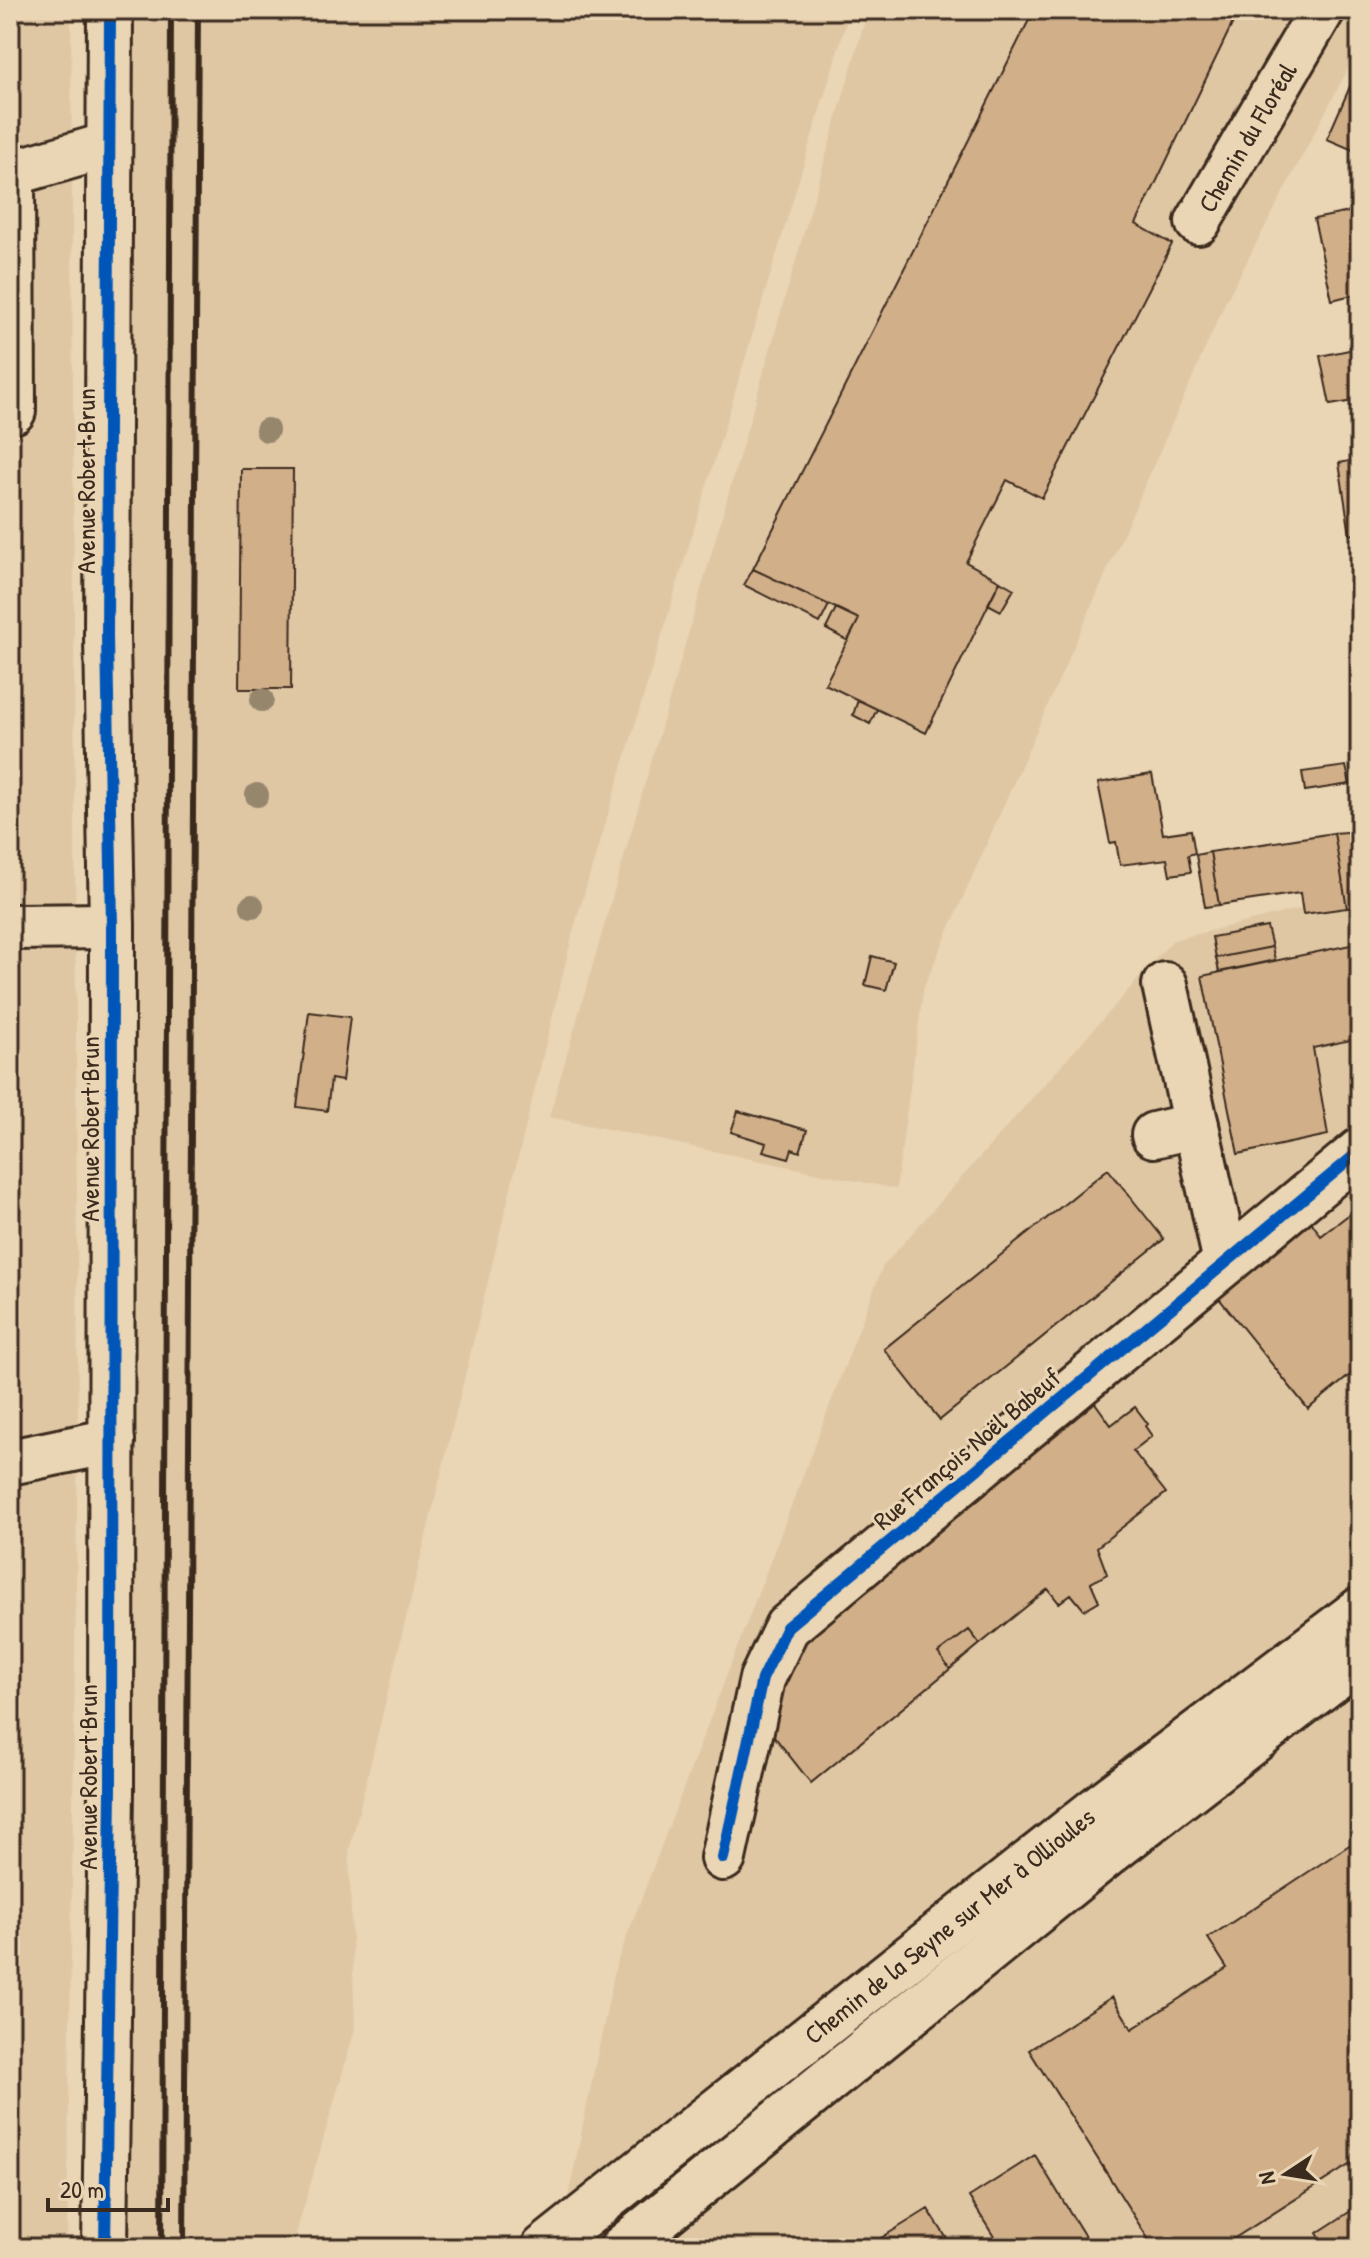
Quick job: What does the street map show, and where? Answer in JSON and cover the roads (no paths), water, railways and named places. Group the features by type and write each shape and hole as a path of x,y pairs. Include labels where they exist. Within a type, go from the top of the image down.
{"street":[{"name":"Avenue Robert Brun","path":"105,2248 90,2168 96,1933 92,1793 112,1441 112,926 107,636 110,10"},
{"name":"Chemin du Floréal","path":"1198,222 1322,10"},
{"path":"13,411 11,172 109,145"},
{"path":"10,927 112,926"},
{"path":"1165,985 1226,1262"},
{"path":"1154,1135 1196,1125"},
{"name":"Rue François Noël Babeuf","path":"723,1858 762,1679 787,1627 1360,1151"},
{"path":"10,1462 112,1441"},
{"name":"Chemin de la Seyne sur Mer à Ollioules","path":"544,2248 1103,1804 1360,1608"},
{"name":"Chemin de la Seyne sur Mer à Ollioules","path":"622,2248 1110,1852 1360,1658"}],"railway":[{"path":"162,2248 171,10"},
{"path":"184,2248 198,10"}]}
